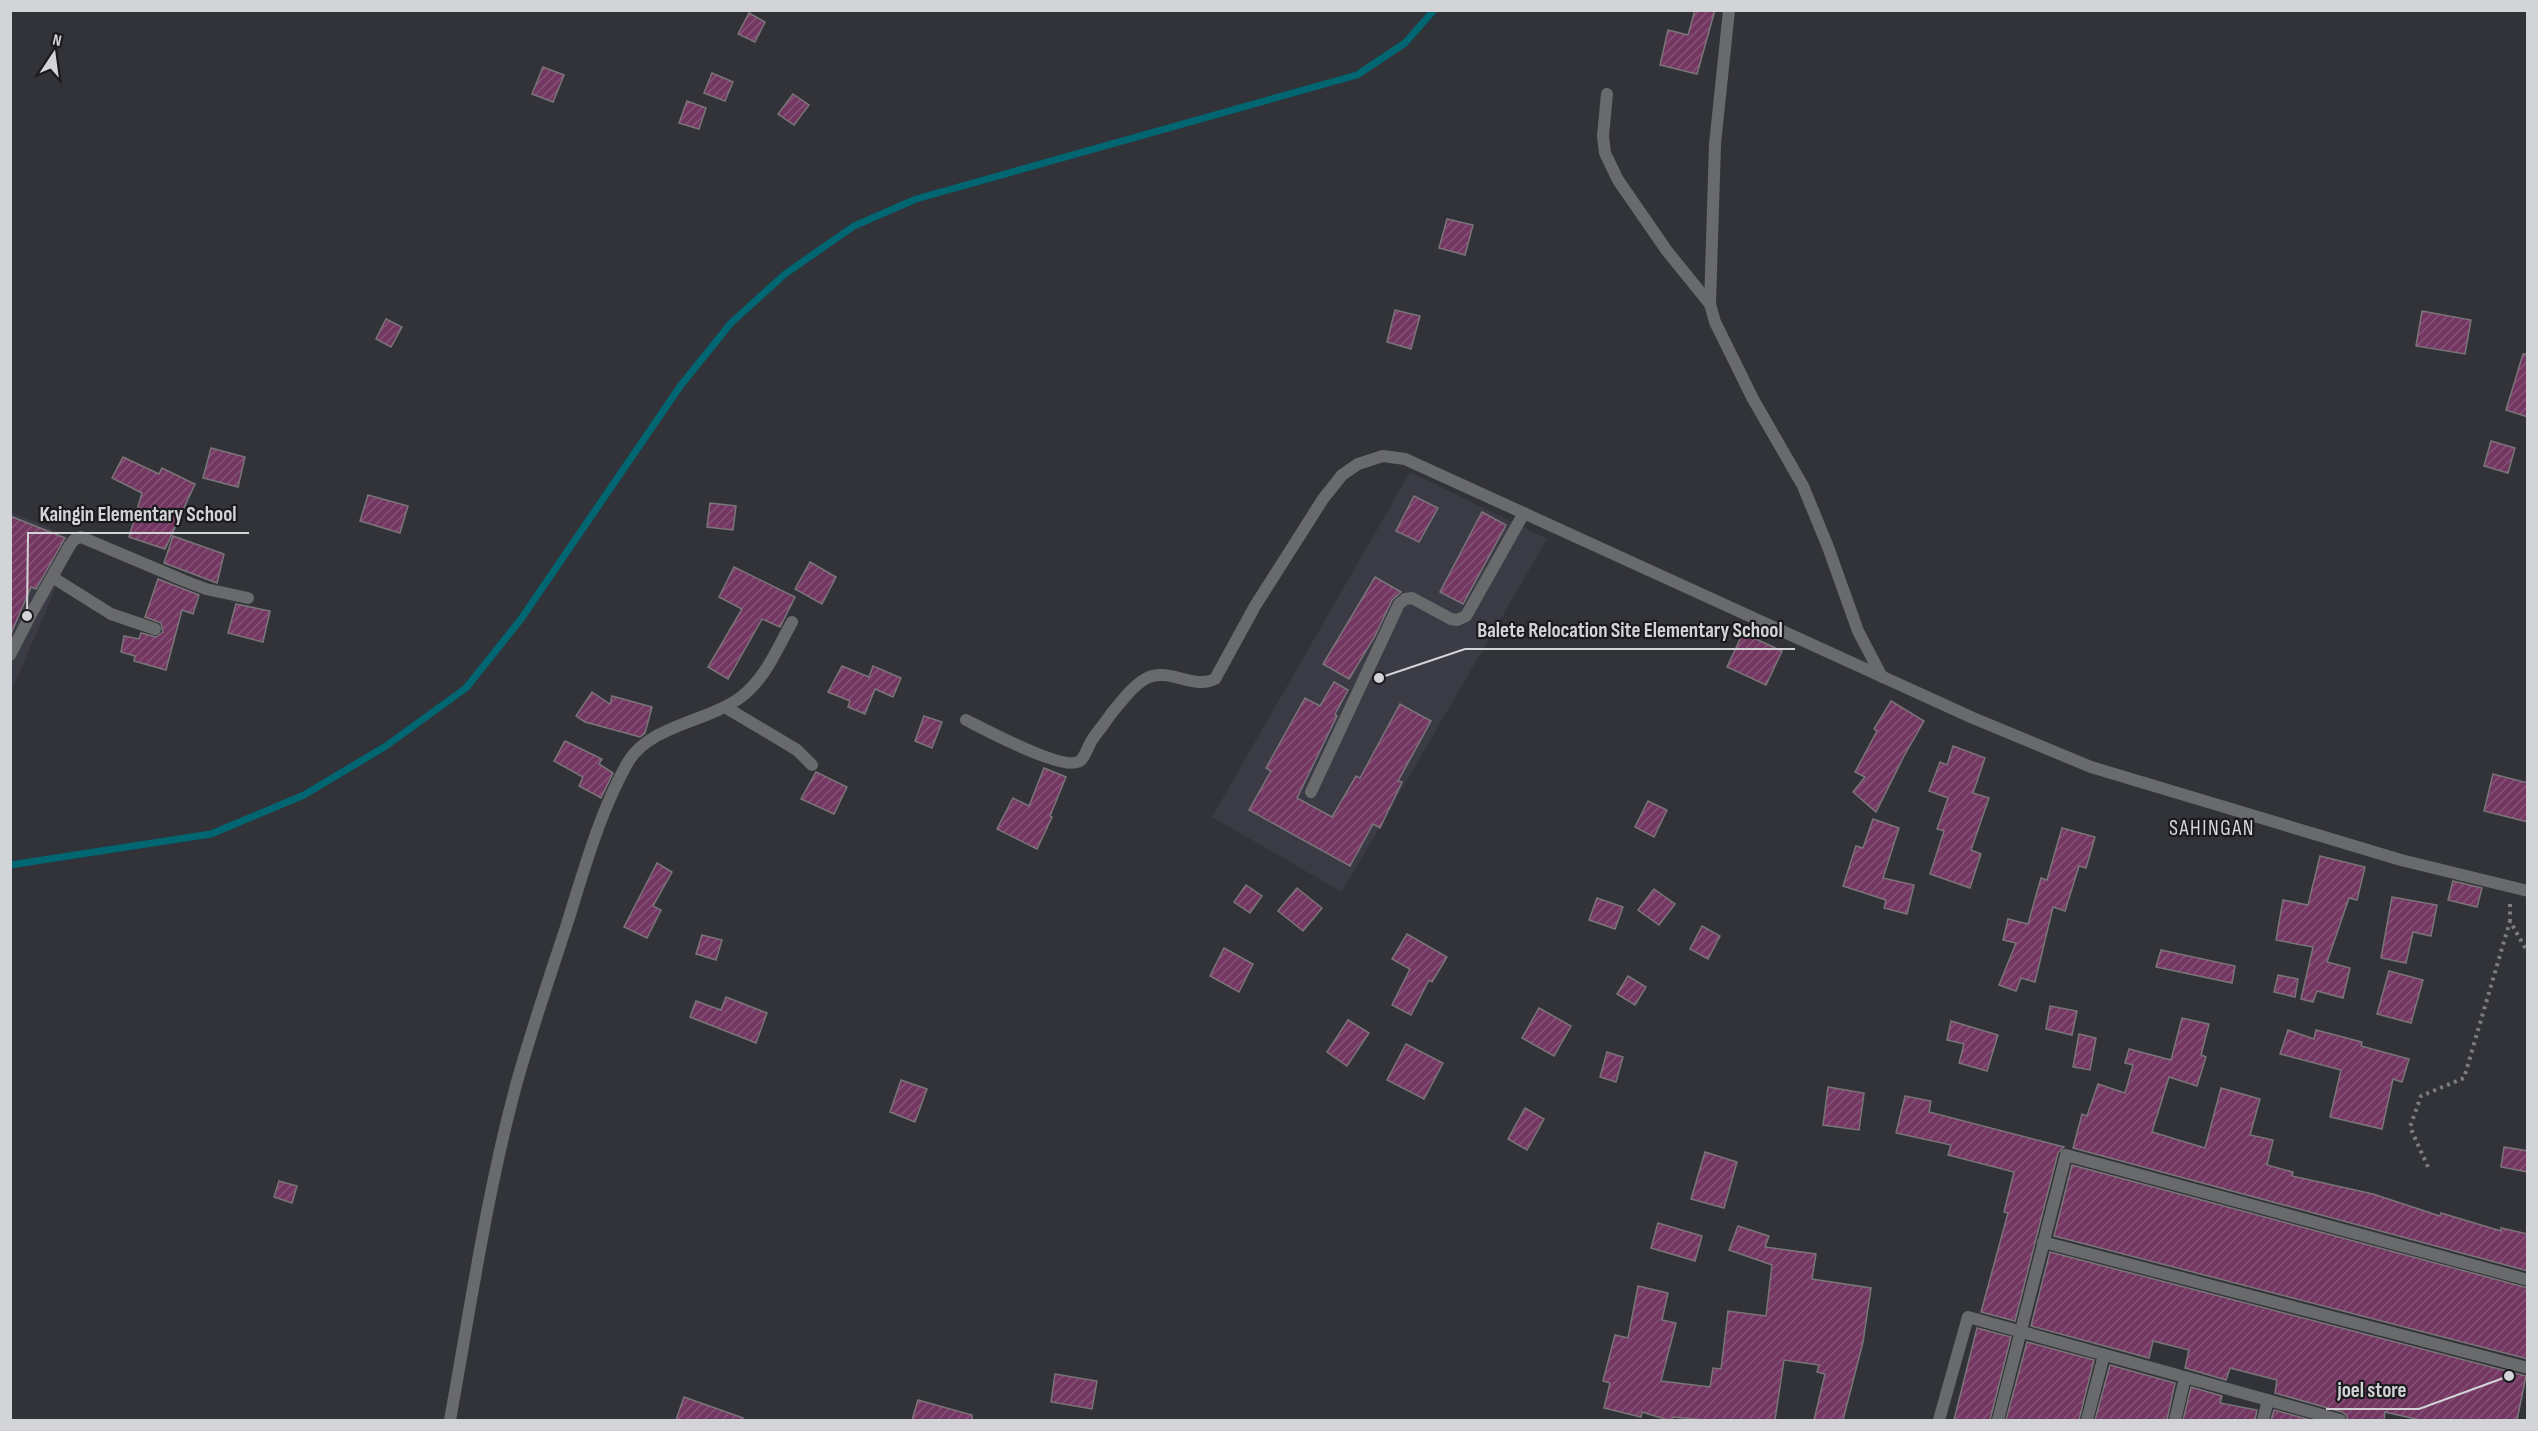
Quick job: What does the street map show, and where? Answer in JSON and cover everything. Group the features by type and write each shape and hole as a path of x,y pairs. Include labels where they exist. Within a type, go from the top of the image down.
{"street":[{"path":"1729,10 1715,144 1710,304 1715,322 1753,399 1803,486 1858,631 1882,676"},
{"path":"1607,94 1603,136 1605,153 1618,180 1667,251 1710,304"},
{"path":"966,720 1055,761 1074,764 1081,760 1106,721 1141,682 1161,675 1200,682 1215,679 1256,606 1323,498 1342,475 1358,464 1383,456 1405,459 1973,718 2091,767 2401,860 2528,891"},
{"path":"1311,792 1399,604 1405,599 1412,598 1451,619 1457,620 1466,616 1524,513"},
{"path":"10,655 70,545 75,539 81,537 195,585 248,598"},
{"path":"52,577 111,614 155,629"},
{"path":"450,1420 487,1219 515,1090 544,993 605,813 628,762 638,748 685,722 725,707 741,697 755,684 769,665 792,622"},
{"path":"725,707 797,750 812,765"},
{"path":"1998,1420 2066,1155 2528,1281"},
{"path":"2043,1242 2528,1368"},
{"path":"1939,1420 1968,1317 2340,1420"},
{"path":"2087,1420 2104,1355"},
{"path":"2175,1420 2185,1378"},
{"path":"2263,1420 2268,1400"}],"path":[{"path":"2428,1167 2410,1127 2421,1096 2464,1078 2510,921 2509,886"},
{"path":"2510,921 2528,953"}],"shaded area":[{"path":"1410,472 1547,539 1342,892 1212,817"},
{"path":"11,512 76,539 11,693"}],"building":[{"path":"1695,10 1715,10 1697,74 1660,65 1668,30 1688,35"},
{"path":"749,13 765,22 755,42 738,34"},
{"path":"543,67 564,75 553,102 532,94"},
{"path":"712,73 733,82 725,101 704,93"},
{"path":"793,94 809,105 794,125 778,114"},
{"path":"687,101 706,108 699,129 679,123"},
{"path":"1447,219 1473,225 1465,255 1439,248"},
{"path":"1395,310 1420,316 1411,349 1387,342"},
{"path":"2422,311 2471,320 2465,354 2416,346"},
{"path":"386,319 402,327 391,347 376,339"},
{"path":"2523,354 2528,354 2528,417 2506,410"},
{"path":"2491,441 2515,448 2508,473 2484,466"},
{"path":"211,448 245,457 238,487 203,478"},
{"path":"123,457 159,474 162,468 195,484 165,549 129,537 142,493 112,478"},
{"path":"368,495 408,506 400,533 360,521"},
{"path":"1414,496 1438,508 1419,542 1396,531"},
{"path":"710,503 736,506 733,530 707,527"},
{"path":"1482,512 1506,525 1463,604 1440,592"},
{"path":"10,516 65,538 36,589 31,587 10,636"},
{"path":"173,536 224,554 217,583 164,563"},
{"path":"810,562 836,577 822,604 795,589"},
{"path":"734,567 795,597 780,627 762,619 728,679 708,667 742,609 719,597"},
{"path":"1375,577 1401,592 1392,600 1375,636 1349,679 1323,664"},
{"path":"158,579 199,595 193,614 182,610 166,670 134,661 135,656 121,652 124,636 139,639 141,633 156,637 163,632 161,623 145,617"},
{"path":"236,604 270,611 263,642 228,633"},
{"path":"1743,633 1782,651 1766,685 1727,667"},
{"path":"842,666 869,677 873,666 901,678 893,697 875,689 865,714 848,707 850,701 828,692"},
{"path":"1334,682 1348,690 1297,798 1332,817 1356,776 1360,778 1400,704 1431,721 1398,781 1402,782 1380,828 1373,824 1350,866 1249,810 1271,771 1266,768 1305,698 1320,706"},
{"path":"592,692 610,704 612,696 652,707 645,733 640,737 585,722 576,716"},
{"path":"1891,701 1924,721 1876,812 1853,792 1865,777 1855,772 1877,731 1874,729"},
{"path":"924,716 942,722 932,748 915,741"},
{"path":"565,741 602,759 599,764 613,773 601,798 579,786 583,777 554,761"},
{"path":"1953,746 1985,758 1973,793 1989,798 1971,850 1981,854 1970,888 1930,874 1944,831 1937,829 1948,798 1929,791 1940,762 1947,765"},
{"path":"1044,768 1066,777 1050,816 1052,817 1037,849 997,829 1013,798 1029,806"},
{"path":"816,772 847,787 834,814 801,799"},
{"path":"2493,774 2528,783 2528,822 2484,811"},
{"path":"1648,801 1667,810 1654,837 1635,827"},
{"path":"1873,819 1899,828 1883,878 1914,885 1907,914 1884,908 1886,900 1843,886 1856,846 1863,848"},
{"path":"2062,828 2095,837 2086,868 2079,866 2065,911 2053,907 2035,982 2021,978 2016,991 1999,985 2016,943 2003,940 2008,919 2028,924 2041,878 2047,880"},
{"path":"2320,856 2365,867 2357,900 2349,898 2327,962 2350,968 2343,998 2317,991 2313,1002 2301,999 2313,947 2276,940 2283,900 2308,905"},
{"path":"657,863 672,872 653,906 661,910 647,938 624,927"},
{"path":"2453,881 2482,888 2477,907 2448,900"},
{"path":"1246,885 1262,896 1250,913 1234,902"},
{"path":"1297,888 1322,908 1303,931 1278,911"},
{"path":"1654,889 1675,904 1659,925 1638,910"},
{"path":"2392,897 2437,905 2431,936 2413,932 2406,963 2381,958"},
{"path":"1597,898 1623,907 1615,929 1589,920"},
{"path":"1702,926 1720,936 1708,959 1690,949"},
{"path":"1407,934 1447,957 1432,982 1429,980 1411,1015 1392,1005 1410,969 1392,959"},
{"path":"702,935 722,940 716,960 696,954"},
{"path":"1224,948 1253,964 1239,992 1210,976"},
{"path":"2161,950 2235,966 2232,983 2156,967"},
{"path":"2389,971 2423,980 2411,1023 2377,1014"},
{"path":"2278,975 2298,979 2295,997 2274,992"},
{"path":"1628,976 1646,987 1635,1005 1617,994"},
{"path":"726,997 767,1013 756,1043 690,1017 696,1001 721,1010"},
{"path":"2050,1006 2077,1011 2072,1035 2046,1029"},
{"path":"1539,1008 1571,1026 1554,1056 1522,1038"},
{"path":"2182,1018 2209,1024 2201,1055 2206,1057 2197,1086 2169,1077 2152,1132 2205,1148 2221,1088 2260,1099 2250,1135 2273,1140 2267,1165 2293,1172 2292,1176 2373,1194 2440,1216 2441,1213 2501,1231 2501,1228 2528,1234 2528,1271 2073,1148 2082,1114 2087,1116 2098,1084 2125,1093 2133,1065 2125,1063 2129,1049 2171,1060"},
{"path":"1348,1020 1369,1033 1347,1066 1327,1052"},
{"path":"1951,1021 1998,1035 1987,1071 1959,1063 1964,1044 1947,1040"},
{"path":"2288,1030 2314,1039 2316,1030 2362,1042 2361,1046 2409,1059 2402,1082 2393,1079 2382,1129 2330,1117 2341,1070 2280,1054"},
{"path":"2079,1034 2096,1038 2090,1070 2073,1067"},
{"path":"1406,1044 1443,1063 1424,1099 1387,1080"},
{"path":"1607,1052 1623,1057 1616,1082 1600,1077"},
{"path":"901,1080 927,1089 915,1122 890,1112"},
{"path":"1828,1087 1864,1093 1859,1130 1823,1125"},
{"path":"1905,1096 1931,1101 1929,1112 2064,1147 2058,1153 2015,1321 1981,1312 2008,1213 2004,1212 2014,1172 1948,1155 1951,1145 1896,1133"},
{"path":"1525,1108 1544,1119 1527,1150 1508,1139"},
{"path":"2504,1147 2528,1151 2528,1172 2501,1167"},
{"path":"1705,1152 1737,1162 1724,1208 1691,1199"},
{"path":"2072,1165 2528,1288 2528,1359 2054,1236"},
{"path":"279,1181 297,1186 292,1203 274,1197"},
{"path":"1658,1223 1702,1236 1695,1261 1651,1248"},
{"path":"1738,1226 1769,1236 1765,1247 1816,1254 1812,1279 1871,1288 1863,1342 1843,1420 1814,1420 1825,1374 1817,1372 1819,1365 1784,1360 1775,1420 1705,1420 1673,1417 1668,1420 1642,1412 1641,1417 1604,1408 1610,1383 1603,1381 1615,1335 1628,1338 1638,1286 1668,1293 1662,1320 1676,1323 1661,1381 1710,1387 1713,1368 1721,1369 1728,1311 1766,1316 1772,1265 1729,1250"},
{"path":"2050,1252 2526,1376 2517,1420 2420,1420 2385,1412 2384,1420 2348,1420 2342,1412 2275,1393 2277,1380 2230,1368 2226,1380 2185,1368 2189,1350 2153,1341 2149,1358 2031,1326"},
{"path":"1977,1328 2011,1337 1990,1420 1954,1420"},
{"path":"2027,1342 2094,1360 2079,1420 2006,1420"},
{"path":"2110,1365 2175,1383 2167,1420 2095,1420"},
{"path":"1055,1374 1097,1381 1092,1409 1051,1402"},
{"path":"2191,1387 2222,1396 2220,1403 2257,1410 2255,1420 2183,1420"},
{"path":"684,1397 743,1418 742,1420 676,1420"},
{"path":"918,1400 972,1415 972,1420 912,1420"},
{"path":"2274,1410 2311,1420 2271,1420"}],"waterway":[{"path":"10,865 211,834 304,795 386,746 466,688 521,619 681,385 731,323 785,274 854,226 916,199 1357,75 1405,43 1434,10"}],"place":[{"name":"Kaingin Elementary School","path":"27,616"},
{"name":"Balete Relocation Site Elementary School","path":"1379,678"},
{"name":"joel store","path":"2509,1376"}],"district":[{"name":"SAHINGAN","path":"2212,828"}]}
